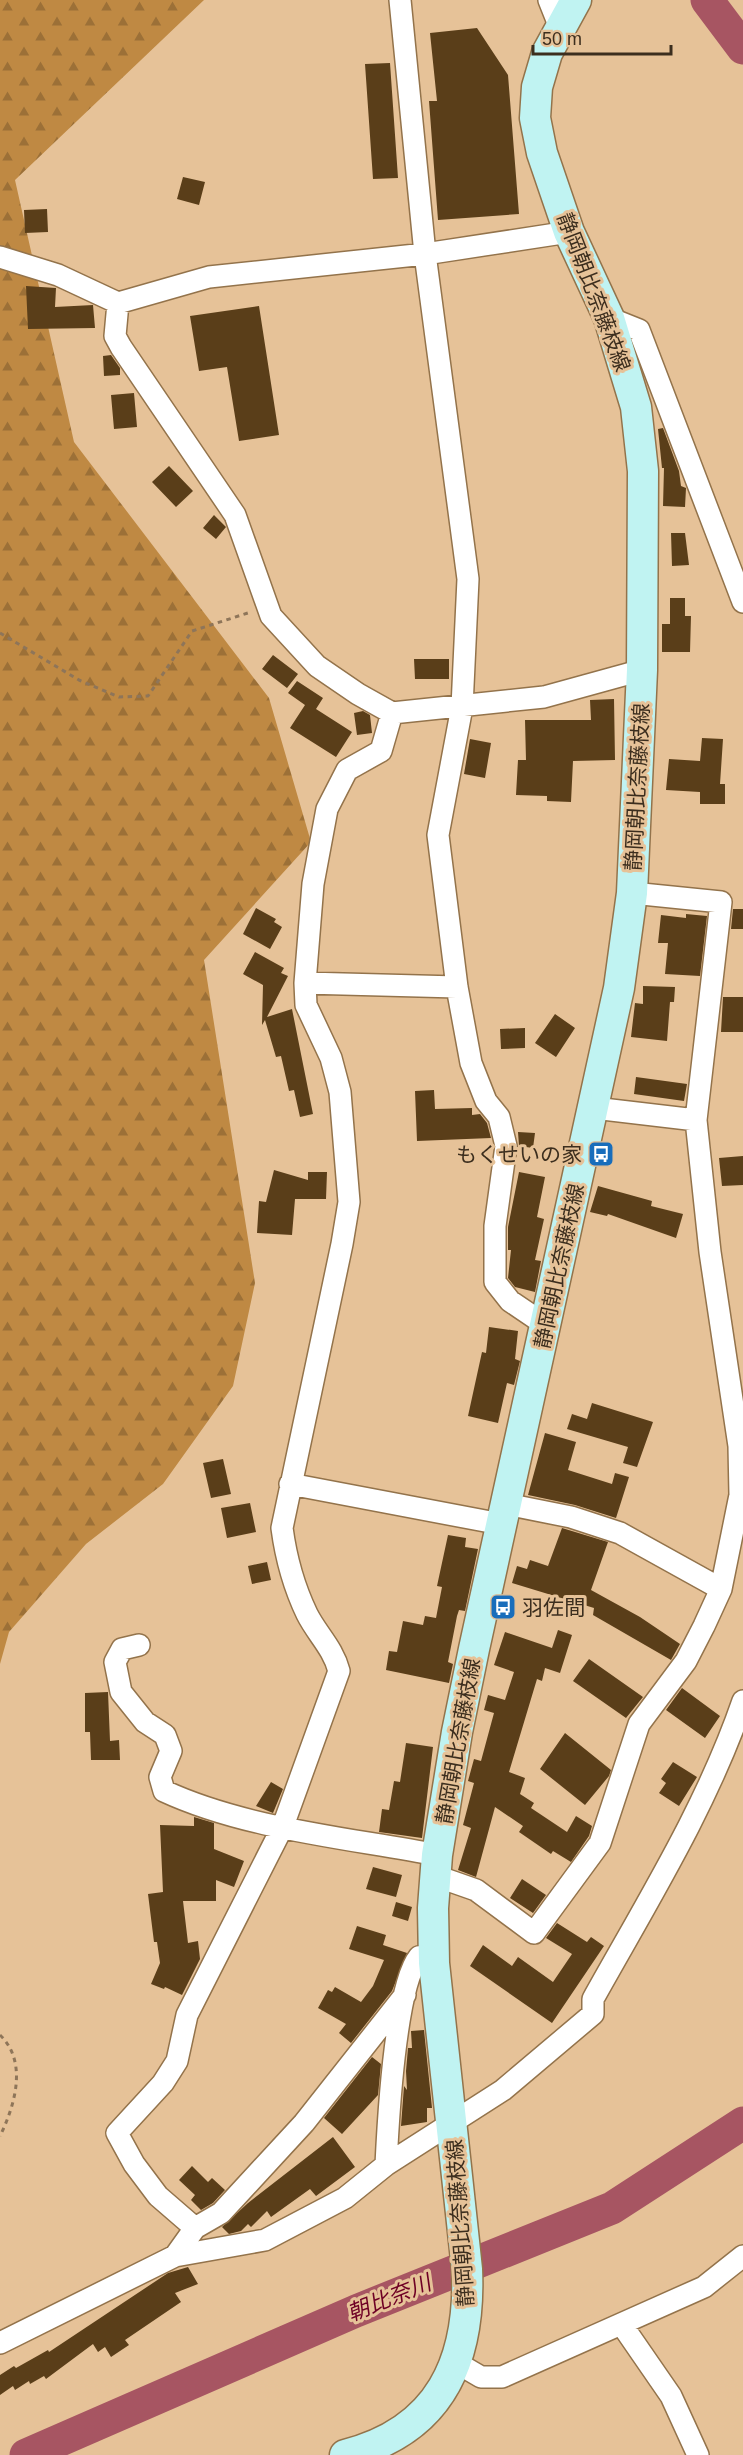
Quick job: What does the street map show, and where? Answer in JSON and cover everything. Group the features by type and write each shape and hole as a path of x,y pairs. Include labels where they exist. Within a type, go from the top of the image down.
{"main road":[{"name":"静岡朝比奈藤枝線","path":"362,2453 398,2434 423,2414 443,2390 460,2350 468,2297 467,2269 434,1964 432,1908 437,1865 457,1732 503,1514 547,1326 594,1108 619,988 632,893 642,670 644,471 636,407 609,318 569,232 542,153 535,118 537,87 564,8"}],"street":[{"path":"400,0 425,254 468,579 462,707 438,835 457,987 471,1063 486,1101 499,1117 506,1146 495,1226 495,1282 510,1301 547,1326"},
{"path":"0,257 58,275 118,303 209,277 425,254 569,232"},
{"path":"118,303 115,336 235,515 266,608 290,639 317,666 392,713 544,697 642,670"},
{"path":"609,318 639,330 743,602"},
{"path":"195,2228 158,2196 134,2164 117,2133 163,2083 177,2061 187,2015 283,1826 339,1671 335,1656 308,1616 285,1553 282,1528 349,1202 340,1092 331,1058 306,1005 305,983 313,884 327,809 347,770 381,751 392,713"},
{"path":"139,1645 122,1649 115,1662 121,1692 146,1722 165,1735 171,1751 160,1777 164,1791 193,1804 437,1865 476,1890 534,1933 600,1843 639,1724 686,1661 721,1589 740,1495 740,1446 710,1252 696,1120 721,902 632,893"},
{"path":"305,983 457,987"},
{"path":"594,1108 696,1120"},
{"path":"290,1484 503,1514 571,1517 620,1533 721,1589"},
{"path":"0,2343 175,2256 265,2240 345,2198 386,2165 452,2125 503,2090 593,2014 592,1999 665,1871 719,1761 743,1701"},
{"path":"386,2165 390,2088 405,1995 413,1964 419,1957 434,1964"},
{"path":"175,2256 195,2228 221,2213 304,2123 405,1995"},
{"path":"460,2350 481,2377 502,2377 704,2287 743,2256"},
{"path":"622,2325 670,2396 698,2455"}],"path":[{"path":"0,633 89,685 119,697 148,696 192,631 266,608"},
{"path":"0,2035 17,2063 15,2090 0,2136"}],"green space":[{"path":"0,0 204,0 15,180 74,442 269,698 311,842 204,960 255,1283 233,1386 163,1484 86,1544 9,1632 0,1664"}],"building":[{"path":"477,28 508,75 519,214 438,220 429,101 437,101 430,33"},
{"path":"390,63 398,178 373,179 365,64"},
{"path":"183,177 205,182 199,205 177,199"},
{"path":"47,209 48,232 25,233 24,210"},
{"path":"26,286 56,288 55,307 93,305 95,328 28,329"},
{"path":"259,306 279,435 239,441 227,367 199,371 190,316"},
{"path":"111,355 120,368 120,375 104,376 103,356"},
{"path":"134,393 137,427 114,429 111,395"},
{"path":"663,428 679,471 681,486 686,488 685,507 663,506 664,468 662,468 658,429"},
{"path":"169,466 193,491 176,507 152,482"},
{"path":"214,515 226,527 216,539 203,528"},
{"path":"671,533 685,533 689,565 672,566"},
{"path":"670,598 685,598 685,616 691,616 690,652 662,652 662,624 670,624"},
{"path":"273,655 298,674 287,688 262,669"},
{"path":"414,659 449,659 449,679 415,679"},
{"path":"297,681 323,698 316,709 352,732 336,757 290,728 305,705 288,693"},
{"path":"614,699 615,760 573,761 571,802 547,801 547,796 516,795 518,760 526,760 525,720 591,720 590,700"},
{"path":"363,711 370,715 372,733 357,735 354,713"},
{"path":"702,738 723,739 720,784 725,784 725,804 700,804 700,792 666,790 669,759 700,761"},
{"path":"470,739 491,743 485,778 464,774"},
{"path":"256,908 276,919 274,922 282,927 270,949 243,934"},
{"path":"733,909 743,909 743,929 731,929"},
{"path":"686,914 707,916 700,976 665,974 668,943 658,943 661,915 686,918"},
{"path":"255,952 284,968 281,973 288,976 267,1017 292,1009 313,1114 300,1117 294,1090 289,1091 281,1056 276,1057 265,1020 262,1025 263,985 243,974"},
{"path":"643,986 675,987 674,1002 670,1002 667,1041 631,1037 635,1003 643,1004"},
{"path":"723,997 743,997 743,1032 721,1032"},
{"path":"555,1014 575,1028 556,1057 535,1043"},
{"path":"525,1028 525,1048 501,1049 500,1029"},
{"path":"636,1077 687,1084 684,1101 634,1094"},
{"path":"434,1090 435,1109 472,1108 472,1115 480,1114 487,1123 491,1138 417,1141 415,1091"},
{"path":"518,1132 535,1133 533,1148 519,1146"},
{"path":"743,1156 743,1185 722,1186 719,1158"},
{"path":"274,1170 308,1180 308,1172 327,1172 326,1199 295,1199 292,1235 257,1233 259,1201 266,1202"},
{"path":"519,1172 545,1177 537,1217 544,1219 535,1260 541,1261 535,1292 515,1287 508,1278 511,1250 508,1250 508,1227"},
{"path":"598,1186 652,1201 651,1206 683,1214 676,1238 608,1214 607,1216 590,1212"},
{"path":"489,1327 518,1331 515,1359 520,1361 514,1385 507,1383 498,1423 468,1416 482,1352 486,1353"},
{"path":"592,1403 653,1422 637,1467 623,1463 628,1447 567,1429 572,1414 587,1419"},
{"path":"545,1433 576,1442 568,1470 612,1484 615,1473 629,1477 616,1518 575,1505 528,1495"},
{"path":"223,1459 231,1494 211,1498 203,1463"},
{"path":"250,1503 256,1532 227,1538 221,1508"},
{"path":"562,1528 608,1542 591,1590 640,1617 680,1644 671,1660 593,1615 594,1608 512,1583 517,1566 527,1569 530,1560 548,1566"},
{"path":"448,1535 466,1538 465,1547 478,1549 465,1611 459,1610 457,1616 448,1662 453,1664 449,1683 386,1670 389,1651 397,1652 403,1621 423,1625 425,1616 436,1618 442,1587 437,1586"},
{"path":"267,1562 271,1580 252,1584 248,1566"},
{"path":"558,1630 572,1635 560,1673 545,1668 542,1681 537,1679 509,1772 525,1778 520,1794 534,1803 531,1808 567,1832 576,1816 592,1826 589,1836 571,1862 553,1851 551,1854 519,1832 523,1826 495,1807 476,1877 458,1870 471,1828 463,1825 474,1783 468,1781 474,1759 481,1761 494,1713 484,1710 488,1695 505,1700 514,1672 494,1665 505,1632 552,1648"},
{"path":"589,1659 643,1697 626,1718 573,1681"},
{"path":"682,1688 720,1716 705,1738 666,1710"},
{"path":"108,1692 110,1741 119,1740 120,1760 91,1760 90,1732 85,1732 85,1693"},
{"path":"565,1733 611,1770 609,1776 585,1805 540,1769"},
{"path":"406,1743 433,1747 422,1838 379,1832 382,1809 389,1810 394,1781 400,1782"},
{"path":"673,1762 697,1777 679,1806 659,1793 666,1783 661,1779"},
{"path":"271,1782 283,1789 273,1813 256,1806"},
{"path":"194,1817 214,1823 214,1849 244,1861 234,1887 216,1880 216,1901 183,1901 188,1943 198,1941 200,1959 182,1995 165,1987 164,1989 151,1984 160,1963 157,1942 154,1942 148,1894 163,1892 160,1825 194,1826"},
{"path":"373,1867 402,1875 396,1897 366,1889"},
{"path":"522,1879 546,1895 533,1913 510,1898"},
{"path":"396,1902 412,1907 408,1921 392,1916"},
{"path":"557,1923 587,1942 591,1937 604,1946 552,2023 470,1966 483,1945 512,1966 518,1957 553,1982 572,1954 546,1938"},
{"path":"357,1926 386,1935 383,1945 407,1953 392,1991 351,2043 339,2033 346,2024 318,2008 328,1990 332,1992 335,1987 361,2002 373,1986 384,1960 349,1949"},
{"path":"424,2030 432,2108 427,2108 427,2122 401,2126 404,2086 407,2090 408,2048 412,2048 411,2031"},
{"path":"372,2057 381,2064 378,2095 342,2134 324,2118"},
{"path":"333,2137 355,2167 316,2196 310,2189 271,2217 267,2211 251,2227 248,2224 241,2231 229,2234 222,2227 248,2203"},
{"path":"192,2166 208,2182 212,2178 225,2190 213,2203 201,2210 191,2200 195,2195 179,2180"},
{"path":"188,2267 198,2284 175,2293 181,2302 125,2340 129,2345 111,2357 105,2347 98,2352 93,2344 46,2379 44,2376 30,2384 29,2381 15,2390 13,2386 0,2395 0,2375 48,2350 49,2352 168,2273"}],"waterway":[{"name":"朝比奈川","path":"707,0 743,48"},
{"name":"朝比奈川","path":"26,2455 356,2311 612,2208 743,2123"}],"place":[{"name":"もくせいの家","path":"601,1154"},
{"name":"羽佐間","path":"503,1607"}]}
